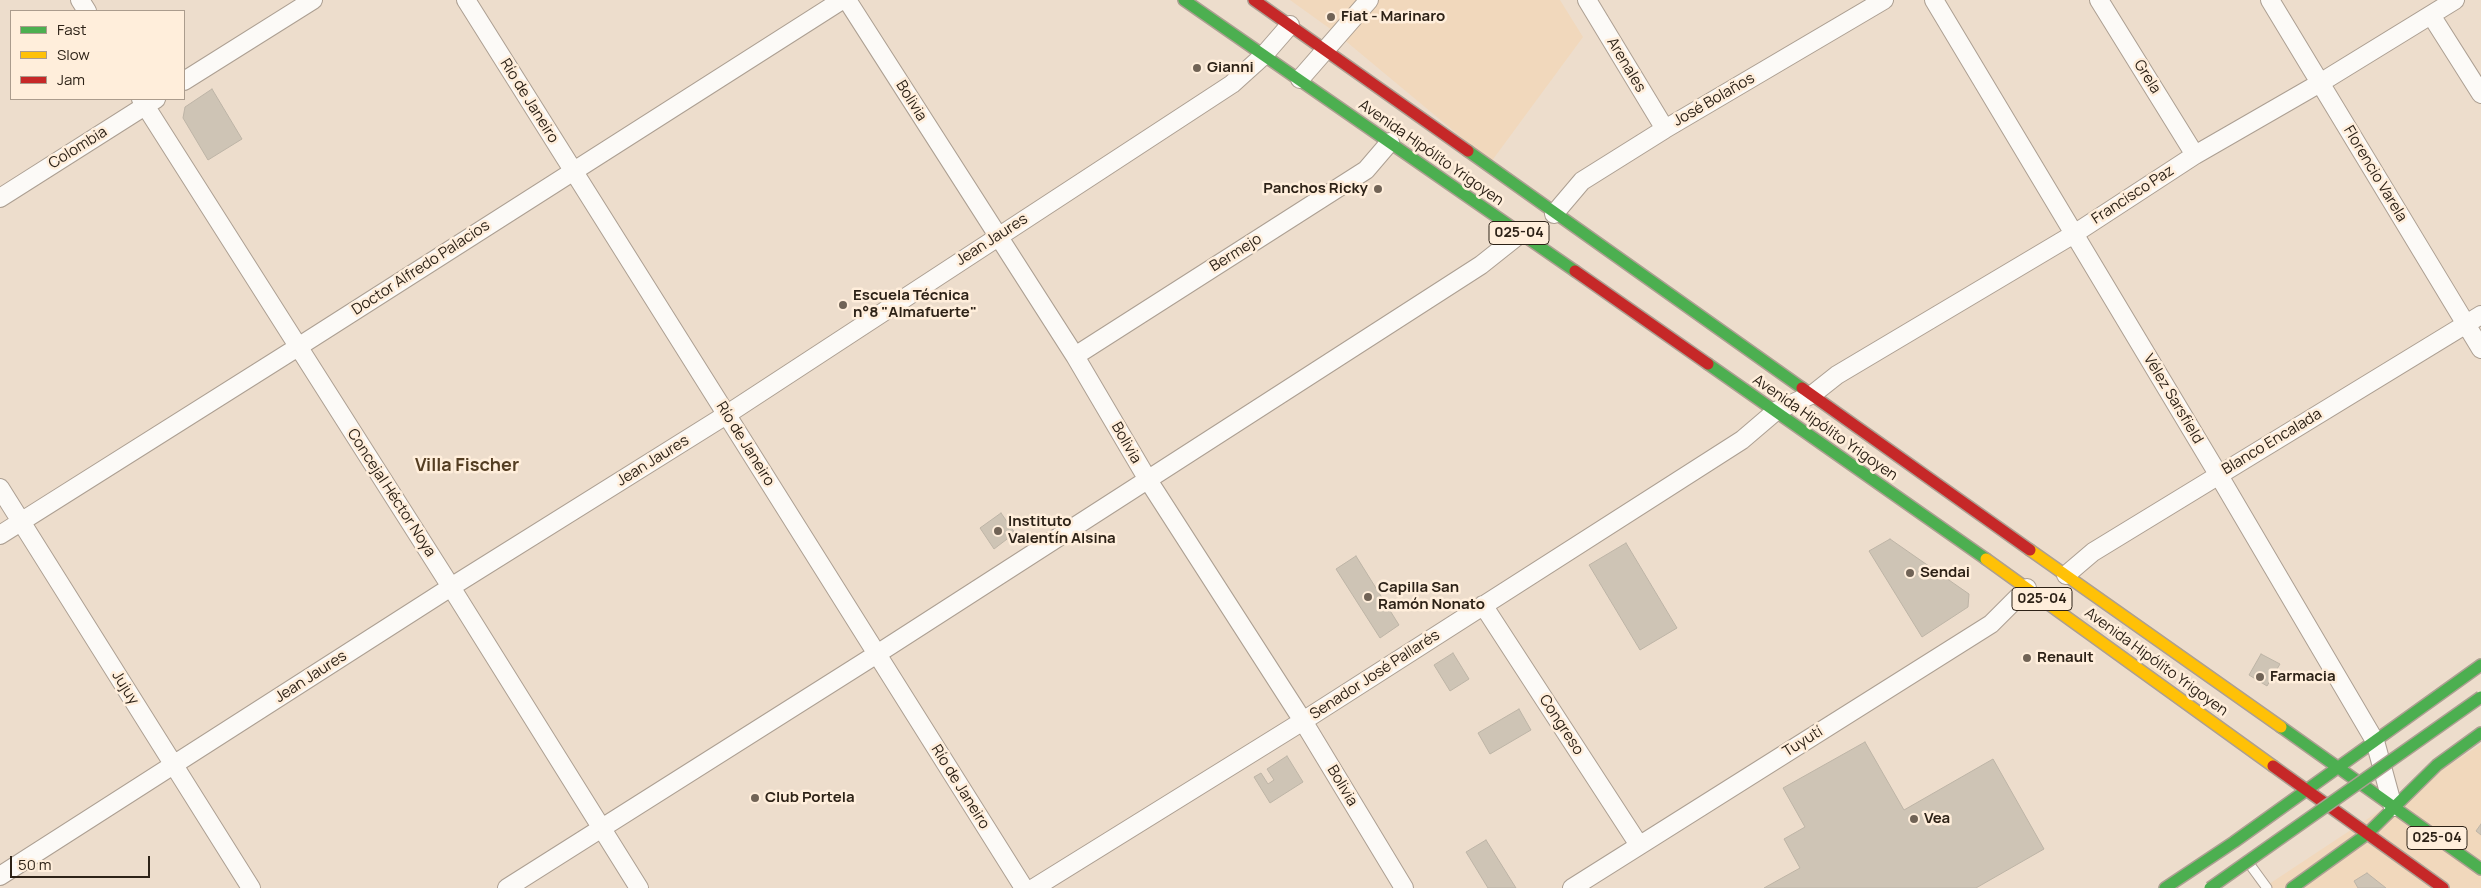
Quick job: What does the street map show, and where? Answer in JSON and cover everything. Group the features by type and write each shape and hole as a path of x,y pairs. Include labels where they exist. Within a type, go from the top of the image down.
{"main road":[{"name":"Avenida Hipólito Yrigoyen","path":"1184,0 1776,410 2444,888"},
{"name":"Avenida Hipólito Yrigoyen","path":"1254,0 1554,214 1813,394 2481,869"},
{"path":"2165,888 2234,842 2336,767 2481,665"},
{"path":"2210,888 2481,697"},
{"path":"2292,888 2367,834 2437,765 2481,733"}],"street":[{"path":"185,80 313,0"},
{"name":"Río de Janeiro","path":"466,0 1024,888"},
{"name":"Doctor Alfredo Palacios","path":"0,535 842,0"},
{"name":"Bolivia","path":"847,0 997,237 1075,356 1148,480 1303,722 1404,888"},
{"path":"1300,80 1369,0"},
{"name":"Arenales","path":"1587,0 1665,129"},
{"name":"José Bolaños","path":"1554,214 1582,181 1665,129 1884,0"},
{"name":"Vélez Sarsfield","path":"1934,0 2218,474 2375,741 2393,807"},
{"name":"Grela","path":"2099,0 2194,155"},
{"name":"Florencio Varela","path":"2270,0 2481,349"},
{"name":"Francisco Paz","path":"1813,394 1838,374 2074,234 2194,155 2320,83 2454,0"},
{"path":"2431,15 2481,94"},
{"name":"Jean Jaures","path":"0,876 174,766 451,586 726,415 1232,84 1263,56 1290,25"},
{"name":"Colombia","path":"0,198 148,101"},
{"name":"Concejal Héctor Noya","path":"148,101 298,347 451,586 639,888"},
{"name":"Bermejo","path":"1075,356 1366,170 1390,142"},
{"path":"506,888 1148,480 1481,265 1520,234"},
{"name":"Blanco Encalada","path":"2066,575 2093,552 2481,315"},
{"name":"Senador José Pallarés","path":"1034,888 1303,722 1742,440 1776,410 1813,394"},
{"name":"Jujuy","path":"0,488 250,888"},
{"name":"Tuyutí","path":"1572,888 1991,624 2027,588"},
{"name":"Congreso","path":"1483,605 1639,845"}],"lane":[{"path":"2234,842 2267,888"}],"shaded area":[{"path":"1290,0 1560,0 1583,37 1491,162 1336,33"},
{"path":"2481,744 2481,888 2263,888"}],"building":[{"path":"212,89 242,139 208,160 183,118 185,107"},
{"name":"Instituto Valentín Alsina","path":"1001,513 1015,533 994,549 980,528"},
{"name":"Sendai","path":"1890,539 1969,594 1968,607 1922,637 1869,551"},
{"path":"1626,543 1677,628 1640,650 1589,565"},
{"name":"Capilla San Ramón Nonato","path":"1356,556 1399,625 1380,638 1336,569"},
{"path":"1453,653 1469,679 1450,691 1434,665"},
{"path":"2261,654 2280,664 2267,686 2249,675"},
{"path":"1519,709 1531,730 1490,754 1478,733"},
{"name":"Vea","path":"1865,742 1904,810 1993,759 2044,849 1976,888 1764,888 1800,868 1784,839 1805,827 1783,788"},
{"path":"1287,756 1303,782 1270,803 1254,777 1261,773 1268,784 1274,780 1267,769"},
{"path":"2481,824 2481,835 2476,831"},
{"path":"1486,840 1516,888 1488,888 1466,852"},
{"path":"2367,873 2386,888 2358,888 2354,881"}],"traffic: fast":[{"path":"1184,0 1575,271"},
{"path":"1468,151 1802,388"},
{"path":"1708,364 1986,559"},
{"path":"2165,888 2234,842 2481,665"},
{"path":"2210,888 2481,697"},
{"path":"2281,727 2481,869"},
{"path":"2292,888 2367,834 2437,765 2481,733"}],"traffic: slow":[{"path":"2030,550 2281,727"},
{"path":"1986,559 2273,766"}],"traffic: jam":[{"path":"1254,0 1468,151"},
{"path":"1575,271 1708,364"},
{"path":"1802,388 2030,550"},
{"path":"2273,766 2443,888"}],"place":[{"name":"Fiat - Marinaro","path":"1331,17"},
{"name":"Gianni","path":"1197,68"},
{"name":"Panchos Ricky","path":"1378,189"},
{"name":"Escuela Técnica n°8 \"Almafuerte\"","path":"843,305"},
{"name":"Instituto Valentín Alsina","path":"998,531"},
{"name":"Sendai","path":"1910,573"},
{"name":"Capilla San Ramón Nonato","path":"1368,597"},
{"name":"Renault","path":"2027,658"},
{"name":"Farmacia","path":"2260,677"},
{"name":"Club Portela","path":"755,798"},
{"name":"Vea","path":"1914,819"}],"district":[{"name":"Villa Fischer","path":"467,466"}]}
